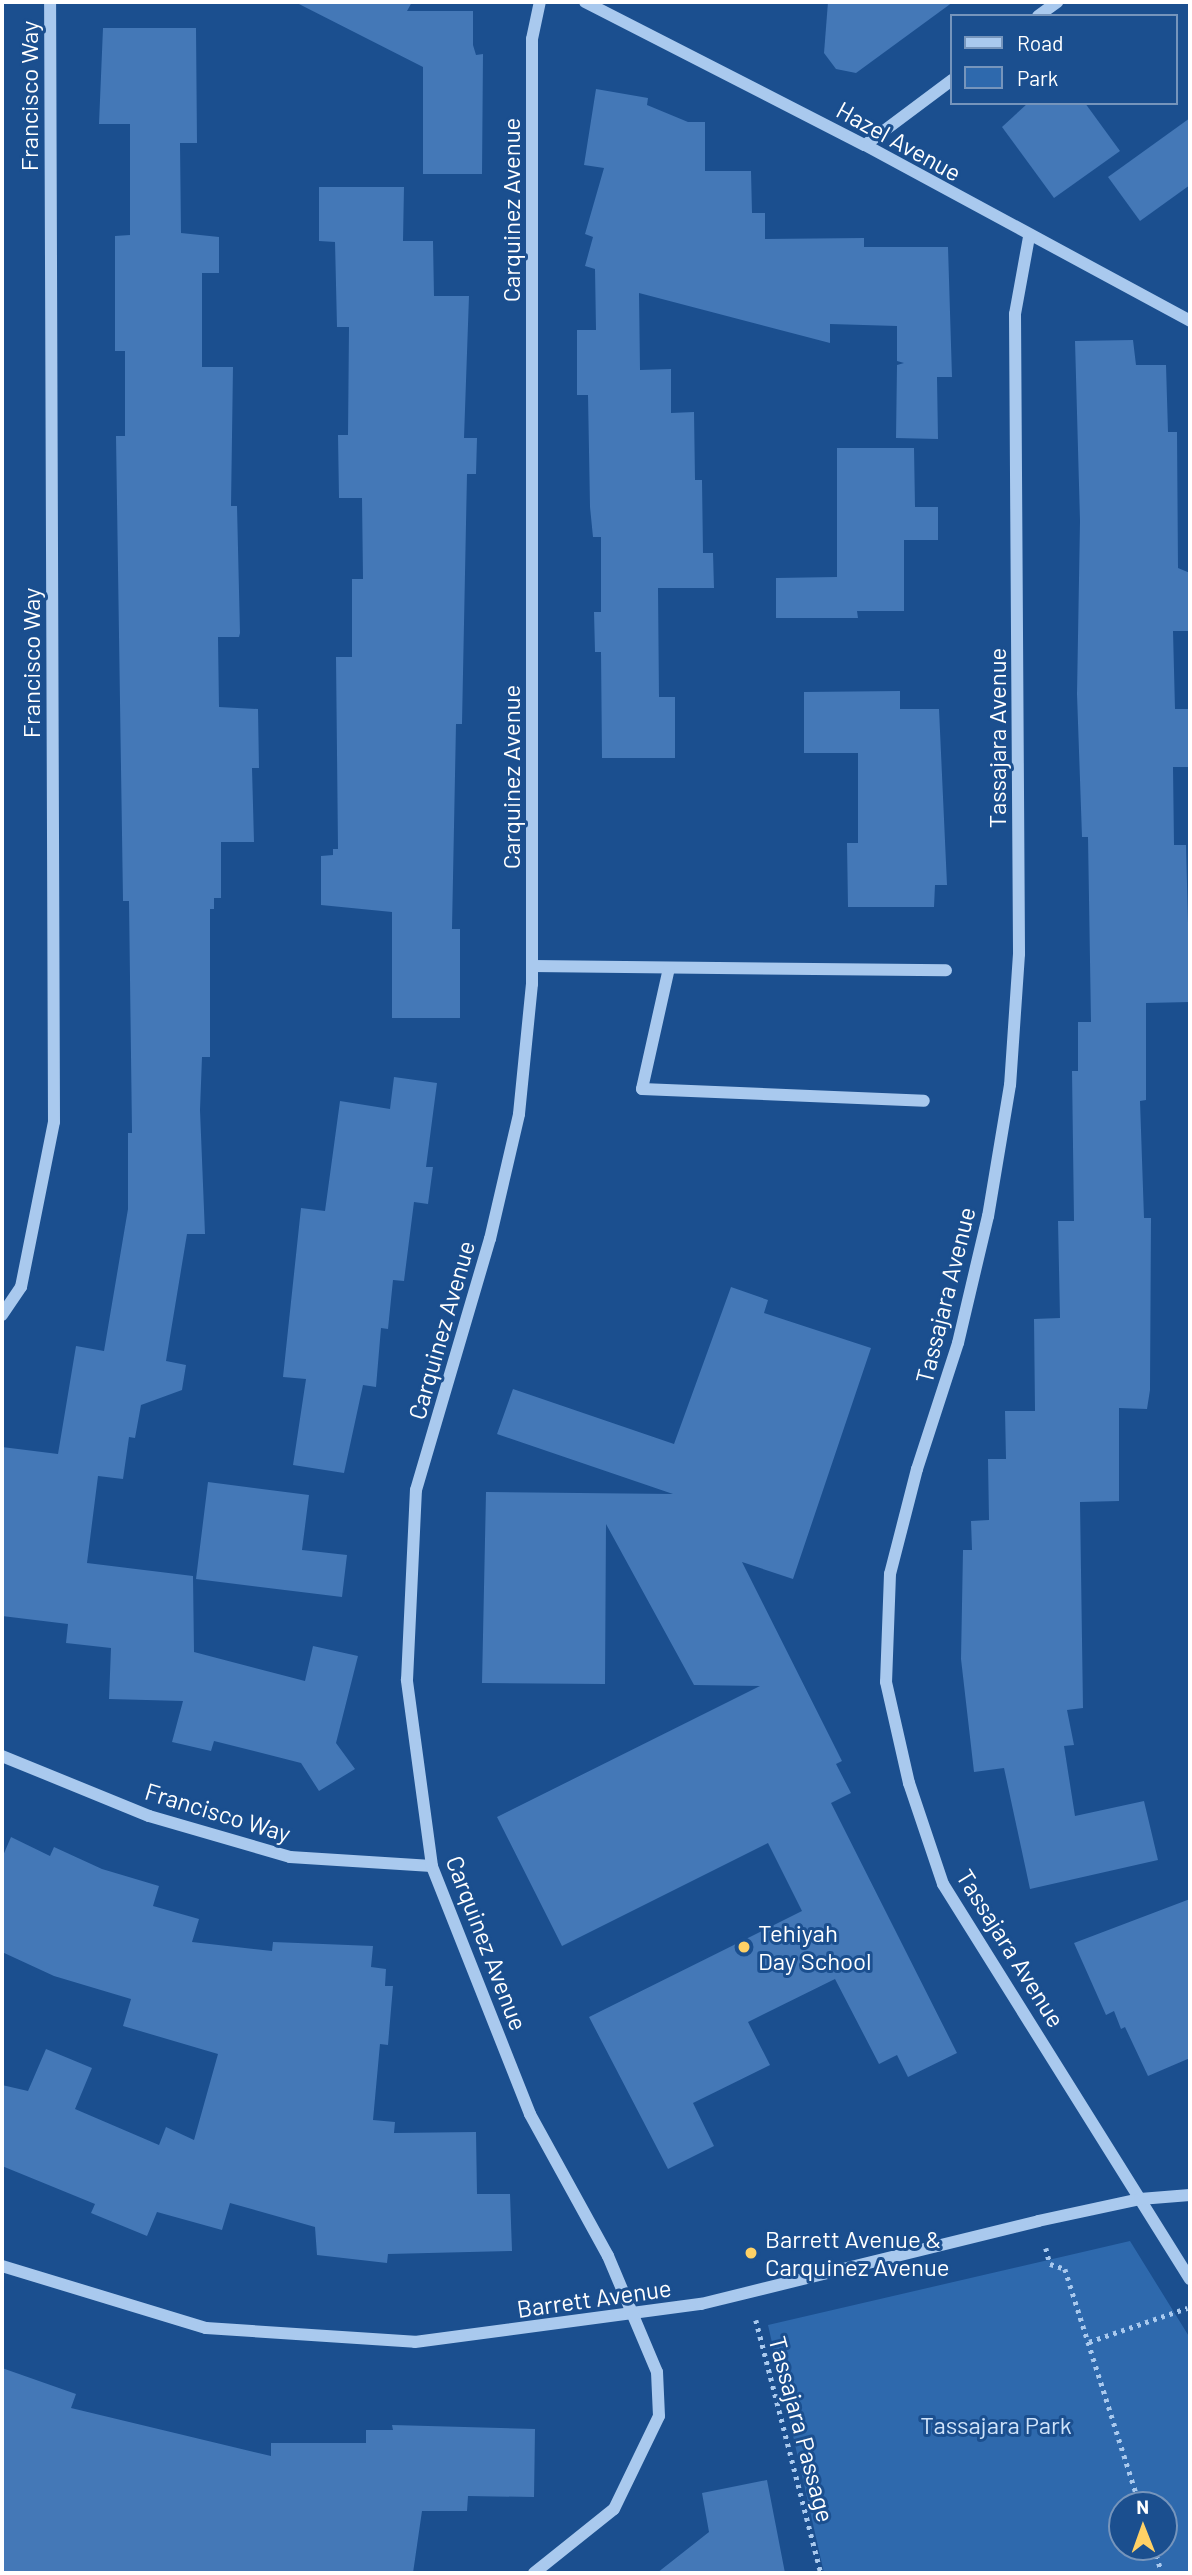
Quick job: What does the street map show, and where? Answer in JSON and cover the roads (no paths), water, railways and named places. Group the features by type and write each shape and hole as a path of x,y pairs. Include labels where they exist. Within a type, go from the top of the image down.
{"street":[{"name":"Francisco Way","path":"2,1315 21,1287 54,1122 50,2"},
{"name":"Carquinez Avenue","path":"534,2573 614,2509 659,2416 657,2372 608,2256 530,2114 432,1866 407,1680 416,1490 490,1239 519,1114 532,966 532,39 540,2"},
{"name":"Hazel Avenue","path":"585,2 864,145 1029,237 1190,321"},
{"path":"1041,14 1057,2"},
{"path":"864,145 950,80"},
{"name":"Tassajara Avenue","path":"1029,237 1015,314 1019,954 1010,1085 988,1216 958,1343 916,1469 890,1574 886,1682 909,1783 943,1884 1190,2279"},
{"path":"532,966 946,970"},
{"path":"669,968 642,1089 924,1101"},
{"name":"Francisco Way","path":"2,1756 149,1816 290,1857 432,1866"},
{"name":"Barrett Avenue","path":"2,2266 206,2328 415,2342 634,2315 749,2293 1038,2221 1140,2199 1190,2195"}],"place":[{"name":"Tehiyah Day School","path":"744,1947"},
{"name":"Barrett Avenue & Carquinez Avenue","path":"751,2253"}],"park label":[{"name":"Tassajara Park","path":"996,2425"}]}
